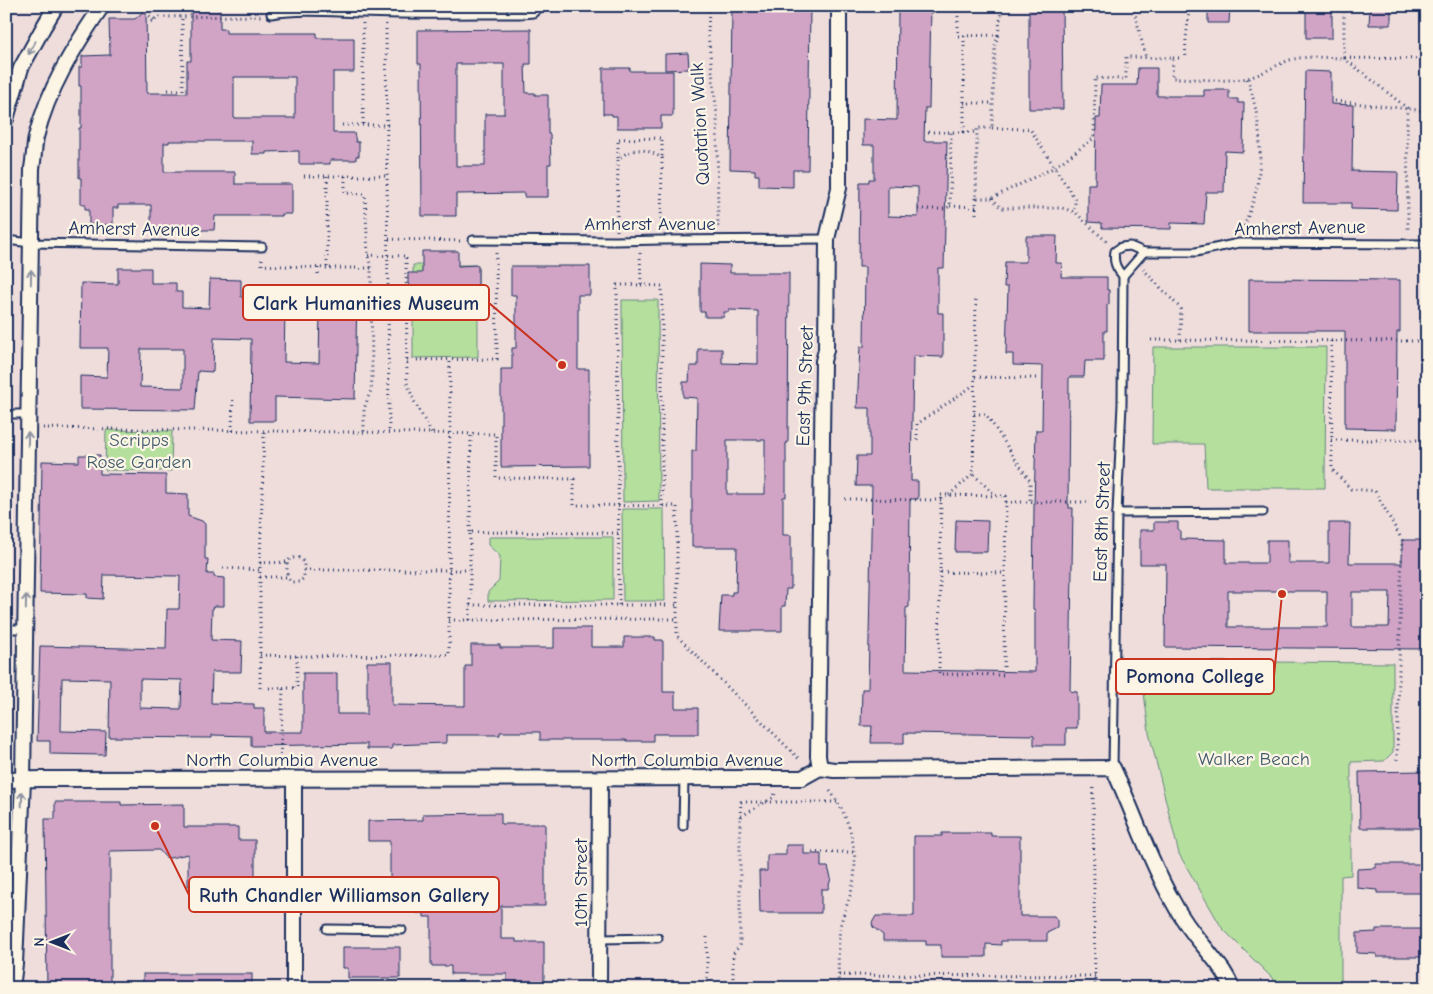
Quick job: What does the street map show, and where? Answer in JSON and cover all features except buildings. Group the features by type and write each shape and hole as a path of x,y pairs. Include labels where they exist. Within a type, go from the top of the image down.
{"street":[{"path":"6,119 21,68 56,6"},
{"path":"12,988 15,964 23,780 32,168 36,138 57,80 75,46 102,6"},
{"name":"East 9th Street","path":"820,768 818,756 818,717 823,361 826,350 827,239 839,188 839,6"},
{"name":"North Columbia Avenue","path":"6,780 802,778 820,768 834,770 1113,768"},
{"path":"1113,768 1130,802 1149,855 1173,902 1206,949 1227,974 1232,988"},
{"path":"294,779 294,988"},
{"name":"10th Street","path":"599,988 600,779"}],"lane":[{"path":"271,14 297,10 363,13 522,14 533,13 542,6"},
{"name":"Amherst Avenue","path":"473,240 616,242 640,240 827,239"},
{"name":"Amherst Avenue","path":"6,240 31,243 262,247"},
{"name":"Amherst Avenue","path":"1115,250 1130,246 1144,252 1196,252 1239,243 1427,244"},
{"path":"1115,250 1113,258 1116,267 1123,276 1144,252"},
{"name":"East 8th Street","path":"1113,768 1117,513 1122,404 1123,276"},
{"path":"6,414 29,414"},
{"path":"1117,513 1263,512"},
{"path":"6,629 25,629"},
{"path":"683,826 684,778"},
{"path":"327,929 402,930"},
{"path":"599,939 658,938"}],"path":[{"path":"138,6 153,21 158,17 264,16 271,14"},
{"name":"Quotation Walk","path":"709,6 708,35 717,115 718,240"},
{"path":"958,6 958,36 998,35"},
{"path":"992,128 995,45 1002,6"},
{"path":"1133,6 1146,58"},
{"path":"976,198 992,198 1055,166 1094,138 1095,78 1126,79 1126,57 1186,58 1185,42 1188,30 1189,6"},
{"path":"1344,6 1344,58"},
{"path":"363,13 363,125"},
{"path":"386,13 389,433"},
{"path":"168,90 183,90 182,17"},
{"path":"964,36 964,132"},
{"path":"1173,58 1172,78 1232,79 1247,78 1276,68 1287,61 1300,58 1427,59"},
{"path":"1344,58 1407,108"},
{"path":"1239,243 1254,196 1260,153 1255,99 1247,78"},
{"path":"1335,101 1427,111"},
{"path":"964,103 993,103"},
{"path":"1407,108 1408,244"},
{"path":"342,125 388,125"},
{"path":"976,214 977,128 1030,129 1075,199 1075,212"},
{"path":"928,132 977,132"},
{"path":"950,132 950,206"},
{"path":"616,242 618,139 662,138 661,240"},
{"path":"618,159 625,153 636,149 651,151 662,158"},
{"path":"304,176 388,176"},
{"path":"327,176 327,268"},
{"path":"345,176 345,193 365,194 368,255 371,268 372,378 371,390 364,409 364,432"},
{"path":"992,198 1001,208 1062,208 1075,212 1115,250"},
{"path":"918,209 945,209 950,206 976,207"},
{"path":"389,239 473,240"},
{"path":"407,360 497,359 496,240"},
{"path":"640,240 641,285"},
{"path":"262,247 262,265 371,268"},
{"path":"368,255 406,256 408,382 410,390 432,434"},
{"path":"1136,261 1181,308 1180,340"},
{"path":"318,268 318,278"},
{"path":"619,605 617,285 662,286 662,506"},
{"path":"976,300 973,474 995,495"},
{"path":"1151,340 1427,341"},
{"path":"1332,341 1332,469 1351,489 1375,491 1402,540 1397,760"},
{"path":"260,655 449,655 450,360"},
{"path":"975,377 1037,378"},
{"path":"917,440 917,424 974,384"},
{"path":"232,431 233,396"},
{"path":"974,414 986,414 1030,481 1030,502"},
{"path":"40,428 496,434 496,478 574,479 574,505 677,506 677,636 799,759"},
{"path":"264,432 260,563 260,688 297,688 297,656"},
{"path":"470,620 471,433"},
{"path":"1331,440 1427,440"},
{"path":"948,495 973,474"},
{"path":"941,495 995,495 1006,496 1004,675 939,674 941,495"},
{"path":"845,499 941,500"},
{"path":"1006,502 1091,502"},
{"path":"470,532 619,533"},
{"path":"260,563 287,562 291,558 300,558 304,562 304,578 299,582 291,582 287,577 287,562"},
{"path":"223,568 260,570"},
{"path":"304,570 470,570"},
{"path":"940,572 1005,572"},
{"path":"260,577 287,577"},
{"path":"470,605 677,605"},
{"path":"449,620 677,619"},
{"path":"280,765 283,688"},
{"path":"1093,788 1096,988"},
{"path":"830,791 839,802 850,828 855,871 852,889 841,923 838,988"},
{"path":"740,817 774,797 774,793"},
{"path":"733,988 733,954 740,945 741,802 839,802"},
{"path":"807,852 854,852"},
{"path":"706,937 707,988"},
{"path":"839,975 1095,976"}],"shaded area":[{"path":"6,6 1427,6 1427,988 6,988"}],"green space":[{"path":"413,265 478,265 478,357 413,358"},
{"path":"622,300 658,300 659,501 623,502"},
{"path":"1153,347 1326,347 1325,488 1206,488 1204,444 1152,444"},
{"name":"Scripps Rose Garden","path":"106,430 172,431 171,471 105,470"},
{"path":"622,509 664,509 665,601 623,601"},
{"path":"488,537 613,537 613,600 488,601 488,592 499,581 500,556 488,545"},
{"name":"Walker Beach","path":"1140,661 1393,663 1393,752 1384,761 1351,762 1351,875 1341,876 1341,988 1284,988 1222,928 1179,854 1149,733"}],"place":[{"name":"Clark Humanities Museum","path":"562,365"},
{"name":"Pomona College","path":"1282,594"},
{"name":"Ruth Chandler Williamson Gallery","path":"155,826"}]}
